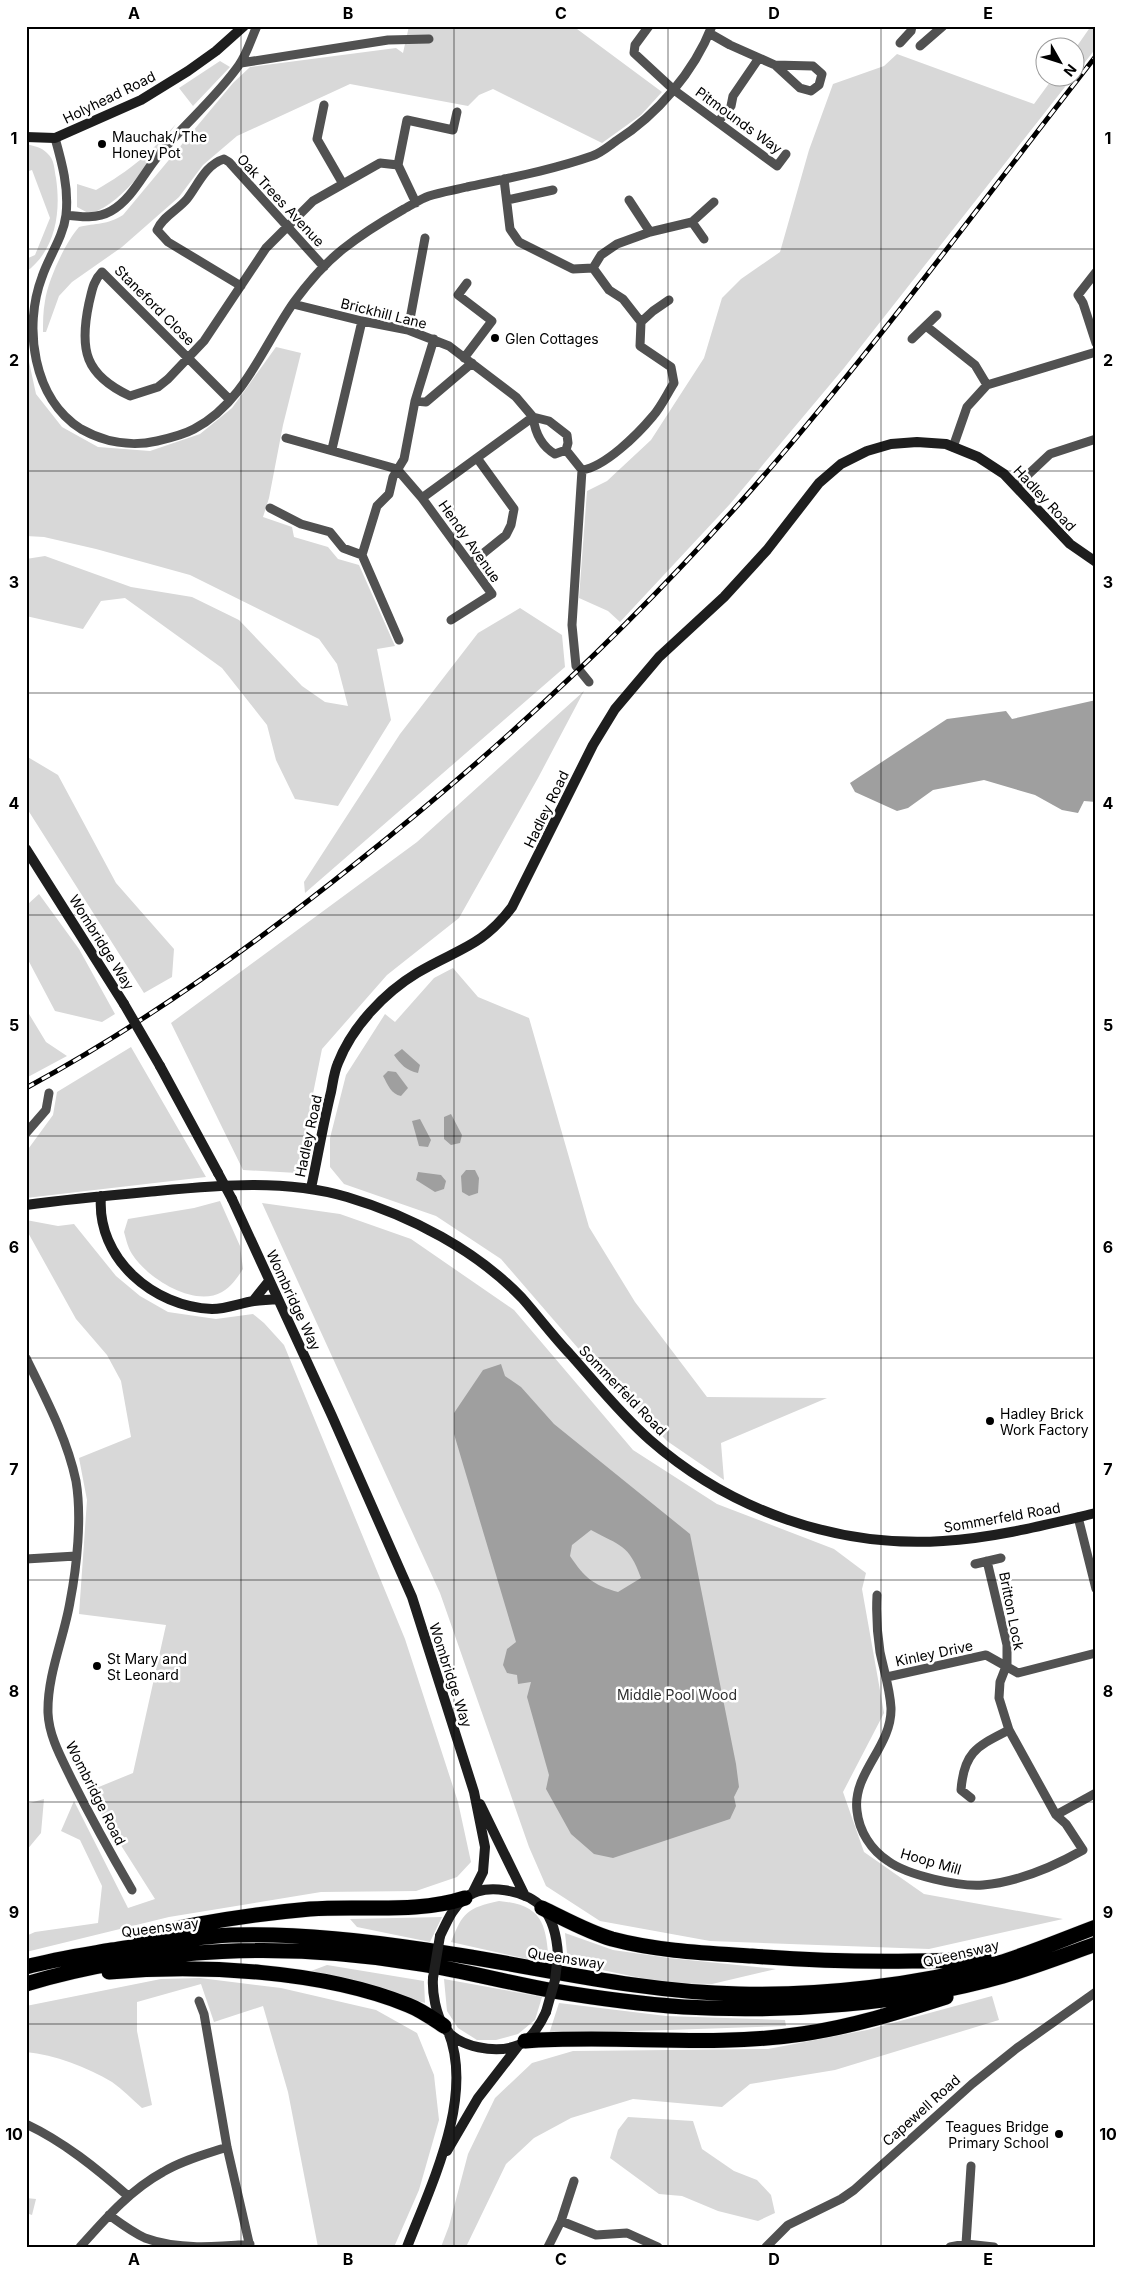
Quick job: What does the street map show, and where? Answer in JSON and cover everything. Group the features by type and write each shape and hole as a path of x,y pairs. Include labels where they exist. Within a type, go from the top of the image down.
{"highway":[{"path":"63,1957 180,1927 237,1918 311,1909 433,1907 468,1896"},
{"path":"542,1908 579,1926 611,1938 643,1946 795,1960 888,1962 965,1960 1044,1946"},
{"name":"Queensway","path":"26,1967 63,1957 150,1944 230,1935 320,1937 427,1950 539,1971 676,1990 756,1994 809,1994 928,1978 1000,1962 1096,1926"},
{"path":"522,2043 573,2038 733,2040 802,2034 888,2015 949,1996 1001,1976 1096,1944"},
{"path":"26,1984 114,1963 167,1956 249,1950 335,1953 420,1964 555,1991 681,2007 737,2009 808,2007 897,1997 948,1989 1001,1976"},
{"path":"45,1978 160,1970 213,1970 282,1976 340,1985 382,1996 409,2005 446,2028"}],"street":[{"name":"Holyhead Road","path":"26,137 55,138 141,100 188,71 224,45 244,26"},
{"path":"66,216 84,218 111,212 126,198 158,156 226,83 241,63 257,26"},
{"name":"Pitmounds Way","path":"649,26 635,45 634,53 674,90 777,166 786,154"},
{"path":"900,43 911,31 912,26"},
{"path":"920,46 943,26"},
{"path":"55,138 67,191 66,216 57,246 42,276 30,308 34,354 44,384 56,405 80,428 100,438 121,443 146,443 175,437 196,428 230,400 254,370 293,304 312,278 342,250 378,224 428,196 504,179 595,155 626,135 648,117 674,90 710,30 730,46 775,65 800,88 811,92 819,86 822,74 812,66 775,65"},
{"path":"241,63 388,40 429,39"},
{"path":"718,122 759,58"},
{"path":"324,105 317,139 343,184"},
{"path":"416,202 398,164 407,120 453,130 457,112"},
{"name":"Oak Trees Avenue","path":"241,286 168,242 157,230 160,224 187,199 198,180 217,161 224,159 229,162 324,267"},
{"path":"188,358 204,341 266,248 313,201 380,163 398,164"},
{"path":"504,179 510,229 519,242 573,269 593,268"},
{"path":"507,200 553,190"},
{"path":"629,200 650,232"},
{"path":"593,268 601,256 617,244 650,232 692,222 714,202"},
{"path":"692,222 704,239"},
{"path":"408,330 425,238"},
{"path":"589,682 576,666 572,625 582,470 590,469 618,450 654,416 674,383 670,367 640,346 641,322 623,299 609,290 593,268"},
{"name":"Staneford Close","path":"188,358 158,387 130,396 110,386 96,374 88,355 84,327 95,279 102,272 188,358 230,400"},
{"path":"1096,272 1078,295 1083,303 1096,343"},
{"path":"464,358 492,321 458,295 467,283"},
{"path":"641,322 652,311 669,300"},
{"name":"Brickhill Lane","path":"293,304 408,330 449,346 516,398 533,417 535,431 548,450 555,454 566,450"},
{"path":"912,339 937,315"},
{"path":"332,449 362,321"},
{"path":"926,326 975,366 987,385"},
{"path":"399,640 362,555 377,506 389,494 397,469 404,460 416,401 434,339"},
{"path":"953,447 967,406 987,385 1096,352"},
{"path":"416,401 426,402 472,363"},
{"path":"422,498 533,417"},
{"name":"Brickhill Lane","path":"533,417 549,421 567,436 566,450"},
{"path":"286,438 332,449 397,469"},
{"path":"1016,486 1050,454 1096,439"},
{"name":"Hadley Road","path":"26,1205 206,1186 260,1185 311,1188 321,1132 338,1063 364,1019 402,982 432,964 468,947 498,926 512,907 593,745 615,709 659,657 724,597 767,550 819,483 841,464 867,451 891,444 918,442 946,444 978,457 1004,474 1070,544 1096,562"},
{"name":"Brickhill Lane","path":"566,450 582,470"},
{"path":"470,564 506,535 511,525 514,509 477,458"},
{"name":"Hendy Avenue","path":"397,469 422,498 492,594 451,620"},
{"path":"270,508 301,524 330,532 343,548 362,555"},
{"name":"Wombridge Way","path":"26,849 124,1004 160,1066 232,1200 332,1416 412,1596 474,1792 485,1846 483,1872 468,1896"},
{"path":"26,1133 46,1110 48,1093"},
{"name":"Sommerfeld Road","path":"311,1188 349,1198 414,1223 466,1251 521,1297 647,1438 670,1457 720,1491 778,1518 858,1538 941,1542 987,1536 1096,1513"},
{"path":"101,1196 101,1219 107,1237 125,1268 143,1286 173,1302 201,1308 233,1307 253,1301 277,1299"},
{"path":"253,1301 269,1281"},
{"name":"Wombridge Road","path":"26,1358 52,1411 76,1480 78,1501 76,1556 71,1600 53,1670 48,1714 51,1730 62,1759 89,1815 132,1890"},
{"path":"1078,1517 1096,1589"},
{"path":"26,1559 76,1556"},
{"path":"975,1564 1001,1558"},
{"name":"Britton Lock","path":"987,1561 1007,1645 1006,1667"},
{"name":"Kinley Drive","path":"877,1596 876,1624 880,1654 887,1677 986,1656 1018,1673 1096,1653"},
{"name":"Hoop Mill","path":"887,1677 891,1709 889,1729 882,1746 863,1779 856,1810 862,1832 872,1848 888,1862 929,1877 963,1885 983,1885 1008,1880 1064,1860 1083,1850 1066,1824 1056,1816 1009,1730 999,1690 1006,1667"},
{"path":"971,1798 961,1790 962,1771 976,1748 1009,1730"},
{"name":"Wombridge Way","path":"474,1792 525,1896"},
{"path":"1056,1816 1096,1793"},
{"path":"407,2247 440,2163 478,2098 540,2023 546,2012 555,1980 558,1955 554,1927 542,1908 525,1896 505,1890 490,1890 468,1896 451,1912 440,1936 433,1978 436,2006 454,2046 456,2089 440,2163"},
{"name":"Capewell Road","path":"766,2247 788,2225 841,2199 854,2190 972,2084 1017,2048 1096,1992"},
{"path":"109,2215 134,2232 160,2242 222,2247 250,2245 227,2147 204,2014 199,2001"},
{"path":"446,2028 465,2042 481,2049 502,2049 522,2043"},
{"path":"26,2124 47,2133 83,2158 128,2196"},
{"path":"80,2247 128,2196 161,2172 227,2147"},
{"path":"966,2244 971,2166"},
{"path":"548,2247 561,2222 574,2181"},
{"path":"561,2222 596,2236 627,2233 658,2247"},
{"path":"950,2247 966,2244 994,2247"}],"green space":[{"path":"409,26 573,26 662,92 641,115 602,143 493,89 479,95 468,106 350,84 237,136 203,165 179,197 122,247 72,282 59,296 46,332 43,332 44,305 53,273 63,252 79,227 107,222 123,215 233,83 250,67 396,48 403,53"},
{"path":"1091,26 1096,26 1096,48 1084,63 1084,38"},
{"path":"897,54 1034,104 1046,88 1064,88 844,368 730,504 620,622 608,611 579,598 587,491 607,481 651,440 704,358 722,298 741,279 780,252 809,150 833,84 884,66"},
{"path":"220,61 230,67 193,106 179,88"},
{"path":"176,124 139,176 117,199 90,214 77,207 77,184 96,190 108,183 139,160"},
{"path":"26,144 42,149 52,159 58,204 57,217 50,242 36,263 26,272 26,259 35,255 50,218 32,170 26,172"},
{"path":"276,347 301,353 283,425 269,498 263,517 292,527 294,537 328,547 338,559 359,565 395,646 377,649 391,720 338,806 295,799 276,760 267,725 222,668 125,598 101,601 83,629 26,616 26,559 45,556 131,587 192,597 239,620 302,686 325,702 348,706 337,664 319,639 190,575 96,549 44,537 26,536 26,348 36,394 62,427 98,447 150,451 200,434 232,408"},
{"path":"520,608 562,635 565,667 305,893 304,882 400,734 478,633"},
{"path":"584,691 538,778 459,918 387,975 322,1049 297,1173 243,1170 171,1023 417,842"},
{"path":"26,756 58,775 116,883 174,949 172,977 144,993 26,807"},
{"path":"39,894 79,949 115,1014 102,1022 55,1011 26,956 26,911 28,904"},
{"path":"453,968 478,997 529,1018 589,1227 635,1302 707,1397 827,1398 721,1443 724,1480 667,1441 590,1362 501,1259 436,1216 344,1184 330,1167 330,1138 346,1075 385,1014 395,1022 434,978"},
{"path":"26,1009 46,1042 67,1056 26,1078"},
{"path":"131,1047 206,1177 26,1198 26,1152 53,1115 57,1092"},
{"path":"220,1201 240,1246 243,1269 231,1285 222,1292 211,1296 198,1296 172,1288 148,1272 131,1252 124,1232 128,1219 194,1208"},
{"name":"Middle Pool Wood","path":"262,1203 340,1214 411,1239 514,1310 633,1450 717,1504 834,1549 866,1573 862,1589 884,1713 843,1792 864,1852 924,1894 1063,1919 929,1949 710,1941 600,1921 546,1886 529,1847 440,1593"},
{"path":"26,1220 58,1226 74,1224 116,1276 140,1296 168,1312 216,1319 253,1314 284,1345 405,1639 458,1802 471,1862 457,1877 416,1891 321,1892 169,1917 26,1952 26,1936 35,1932 98,1923 102,1886 80,1840 61,1831 74,1801 128,1908 155,1899 98,1809 89,1791 133,1773 166,1625 79,1614 87,1500 79,1458 131,1437 121,1381 107,1355 76,1319 26,1229"},
{"path":"44,1799 41,1833 26,1851 26,1804"},
{"path":"499,1901 525,1907 534,1912 540,1919 546,1938 549,1964 451,1942 459,1924 468,1913 480,1906"},
{"path":"442,1917 430,1942 357,1927 350,1919"},
{"path":"565,1933 613,1950 776,1969 712,1984 665,1983 568,1963"},
{"path":"327,1965 424,1981 425,2003 311,1971"},
{"path":"200,1978 281,1988 376,2010 417,2033 434,2075 439,2120 419,2190 394,2247 318,2247 288,2092 263,2006 214,2022 201,1984 137,2002 137,2031 152,2105 142,2108 112,2082 92,2071 70,2062 26,2052 26,2006 161,1979"},
{"path":"444,1979 542,1997 535,2020 518,2034 496,2040 477,2040 458,2028 447,2011"},
{"path":"992,1996 999,2020 835,2070 750,2084 722,2107 633,2099 571,2118 534,2138 506,2164 466,2247 441,2247 449,2226 468,2154 495,2098 532,2063 573,2051 768,2049 867,2030"},
{"path":"559,2003 666,2016 785,2020 786,2026 549,2034"},
{"path":"628,2117 693,2121 702,2149 734,2171 757,2180 771,2195 775,2213 758,2221 718,2211 682,2196 659,2194 610,2158 618,2130"},
{"path":"26,2198 36,2199 32,2215 26,2213"}],"shaded area":[{"path":"1096,700 1096,802 1084,801 1078,813 1062,810 1035,795 984,780 933,790 908,808 897,811 855,792 850,783 947,719 1006,711 1012,719"},
{"path":"402,1049 420,1065 418,1073 404,1067 394,1055"},
{"path":"388,1071 396,1072 408,1088 401,1096 392,1091 388,1086 383,1076"},
{"path":"451,1114 462,1135 460,1143 451,1145 444,1139 444,1117"},
{"path":"420,1119 431,1140 428,1147 419,1146 412,1121"},
{"path":"466,1170 475,1170 479,1178 478,1193 469,1196 462,1192 461,1176"},
{"path":"418,1172 441,1175 446,1181 444,1189 435,1192 416,1180"},
{"path":"501,1364 505,1376 521,1387 554,1424 690,1534 736,1764 739,1787 734,1797 736,1806 730,1819 613,1858 594,1854 571,1834 546,1789 549,1775 527,1697 531,1682 518,1684 517,1675 507,1673 503,1665 507,1649 516,1642 454,1434 454,1413 483,1370","holes":["591,1530 616,1543 628,1552 641,1578 618,1592 602,1587 590,1580 570,1556 572,1545"]}],"railway":[{"path":"26,1088 113,1038 155,1011 276,925 412,818 577,671 680,568 779,458 860,360 1096,56"}],"place":[{"name":"Mauchak/ The Honey Pot","path":"102,144"},
{"name":"Glen Cottages","path":"495,338"},
{"name":"Hadley Brick Work Factory","path":"990,1421"},
{"name":"St Mary and St Leonard","path":"97,1666"},
{"name":"Teagues Bridge Primary School","path":"1059,2134"}]}
